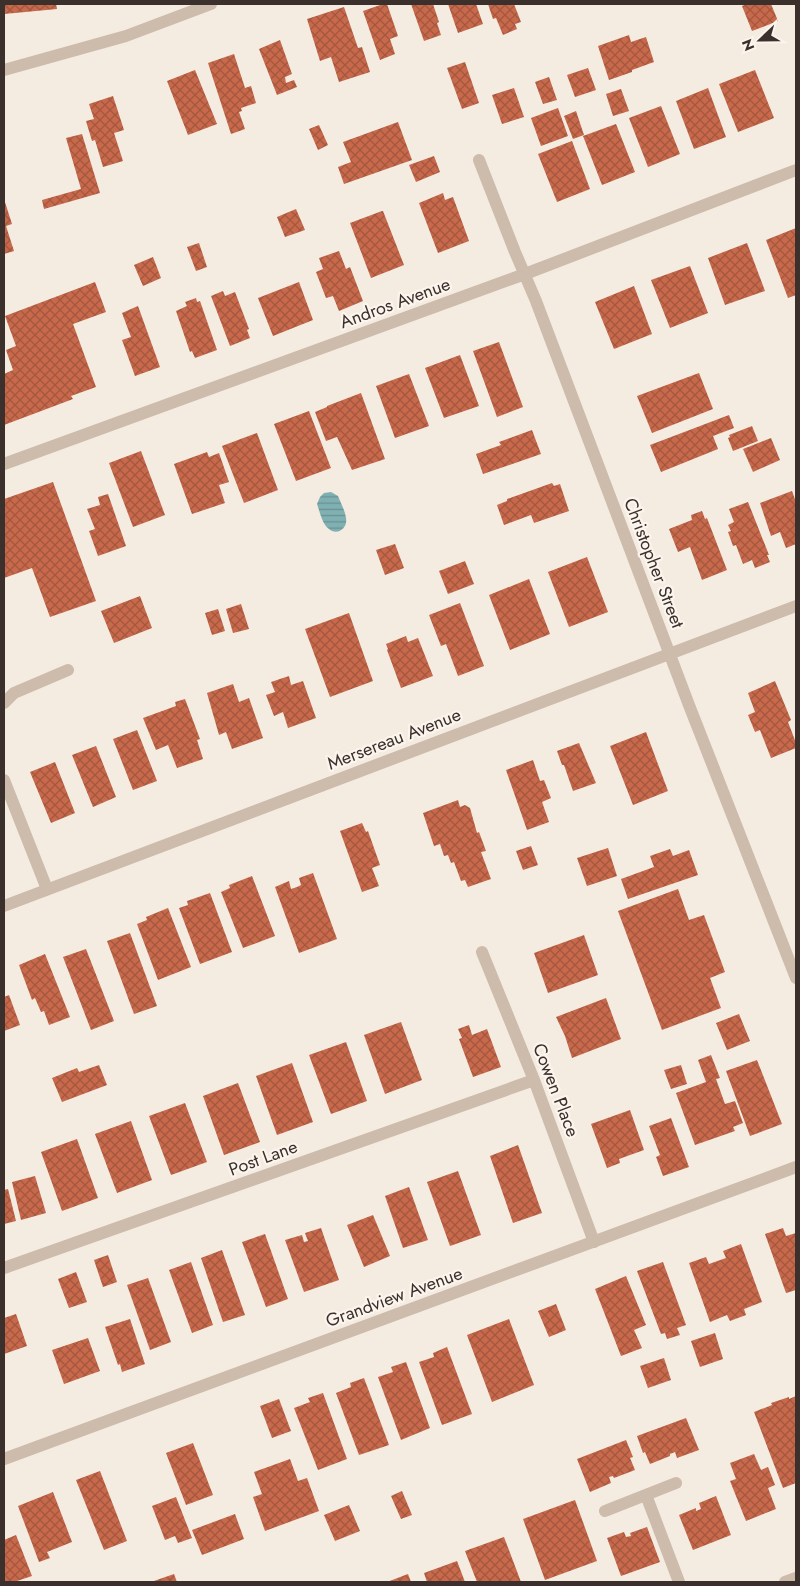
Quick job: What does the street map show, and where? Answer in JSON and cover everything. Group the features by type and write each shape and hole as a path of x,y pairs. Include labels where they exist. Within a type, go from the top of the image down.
{"street":[{"path":"4,70 126,36 212,4"},
{"name":"Christopher Street","path":"479,160 525,274 796,978"},
{"name":"Andros Avenue","path":"4,464 525,274 796,170"},
{"name":"Mersereau Avenue","path":"4,906 796,606"},
{"path":"4,703 14,693 68,670"},
{"path":"4,780 47,889"},
{"name":"Cowen Place","path":"482,952 534,1080 594,1242"},
{"name":"Post Lane","path":"4,1268 534,1080"},
{"name":"Grandview Avenue","path":"4,1459 796,1168"},
{"path":"605,1511 676,1483"},
{"path":"646,1495 679,1582"},
{"path":"785,1582 796,1578"}],"water":[{"path":"331,492 338,496 346,518 344,528 335,532 327,527 323,521 317,504 324,493"}],"building":[{"path":"4,4 56,4 57,9 4,14"},
{"path":"387,4 398,36 390,39 395,54 380,60 363,11"},
{"path":"411,4 433,4 441,35 424,41"},
{"path":"448,4 476,4 483,24 458,33"},
{"path":"488,4 514,4 521,22 515,24 517,29 503,35 496,18 493,19"},
{"path":"747,4 771,4 778,21 752,31 742,6"},
{"path":"344,7 358,48 362,47 370,72 339,82 331,57 320,61 307,19"},
{"path":"629,35 631,42 646,37 654,62 609,80 598,46"},
{"path":"280,40 292,74 285,77 286,83 294,80 297,87 277,95 259,49"},
{"path":"234,54 245,88 251,86 256,103 241,108 242,111 239,112 245,129 231,134 208,63"},
{"path":"465,62 479,103 462,109 447,68"},
{"path":"588,68 596,90 575,97 567,75"},
{"path":"195,70 217,124 188,135 167,81"},
{"path":"755,70 774,118 738,132 719,84"},
{"path":"549,77 557,100 543,104 535,82"},
{"path":"514,88 524,117 502,124 492,95"},
{"path":"708,88 726,137 694,149 676,101"},
{"path":"621,89 629,111 613,116 606,94"},
{"path":"113,96 124,130 114,133 123,161 103,167 95,140 92,141 86,121 94,119 89,104"},
{"path":"661,106 680,154 648,167 629,118"},
{"path":"558,108 568,136 541,146 531,118"},
{"path":"576,111 584,135 573,139 564,116"},
{"path":"398,122 412,160 344,184 338,167 351,162 343,142"},
{"path":"616,124 635,172 602,185 583,136"},
{"path":"319,125 328,145 318,150 309,129"},
{"path":"82,134 100,193 44,209 42,200 81,189 66,138"},
{"path":"572,141 590,189 557,202 538,154"},
{"path":"434,156 440,172 416,182 409,165"},
{"path":"443,193 445,200 453,197 469,241 438,253 419,203"},
{"path":"4,199 12,224 6,226 14,251 4,254"},
{"path":"296,209 305,230 285,237 277,217"},
{"path":"383,211 404,265 371,278 350,223"},
{"path":"796,228 796,295 788,298 766,240"},
{"path":"199,243 207,267 196,271 187,247"},
{"path":"747,243 765,291 725,305 708,258"},
{"path":"339,251 346,269 350,267 363,301 339,311 333,296 326,298 316,272 323,269 319,258"},
{"path":"153,257 161,278 143,286 134,265"},
{"path":"690,266 708,313 670,328 651,280"},
{"path":"95,282 106,312 73,324 96,387 71,396 73,399 4,425 4,374 13,370 6,350 16,346 5,316"},
{"path":"299,282 313,320 273,336 258,298"},
{"path":"634,286 652,334 614,349 595,302"},
{"path":"223,291 225,296 235,292 249,329 247,330 250,338 230,346 211,296"},
{"path":"196,298 197,302 200,301 217,350 195,358 192,351 190,352 176,311 187,306 185,302"},
{"path":"138,306 160,367 135,376 122,340 131,337 122,313"},
{"path":"499,342 523,407 497,417 473,351"},
{"path":"460,355 479,406 444,418 425,368"},
{"path":"699,373 713,409 652,433 637,396"},
{"path":"409,374 429,426 395,438 376,386"},
{"path":"361,393 385,459 352,470 337,437 326,441 315,412"},
{"path":"309,411 331,468 296,481 274,424"},
{"path":"729,415 734,428 713,436 718,449 661,472 650,445"},
{"path":"752,426 758,441 733,451 728,438 730,437 729,435"},
{"path":"532,430 541,454 483,474 476,454 501,445 499,442"},
{"path":"257,433 278,490 244,503 222,446"},
{"path":"771,438 780,460 753,472 743,449"},
{"path":"141,451 165,515 133,527 109,463"},
{"path":"207,452 209,457 219,453 229,482 219,485 225,503 192,514 174,464"},
{"path":"53,482 96,601 50,617 32,568 4,578 4,499"},
{"path":"552,483 554,486 560,484 569,511 534,523 531,515 504,525 497,505 507,501 507,499"},
{"path":"792,491 796,502 796,544 786,548 780,532 771,536 760,503"},
{"path":"108,494 126,546 98,556 89,531 95,529 87,509 100,505 98,497"},
{"path":"748,502 770,562 755,568 752,560 743,564 736,545 733,546 728,532 731,531 728,525 734,522 729,509"},
{"path":"702,511 705,519 707,518 727,570 702,580 690,547 678,552 669,529 692,520 691,515"},
{"path":"395,544 404,568 385,575 376,550"},
{"path":"587,557 608,612 569,627 548,572"},
{"path":"465,561 474,584 448,594 439,571"},
{"path":"529,579 550,634 510,650 489,595"},
{"path":"140,596 152,628 114,643 101,611"},
{"path":"460,603 484,666 458,676 446,644 441,646 429,615"},
{"path":"241,604 249,629 233,633 226,609"},
{"path":"218,609 225,631 212,635 205,613"},
{"path":"349,613 373,681 330,697 305,629"},
{"path":"406,636 408,642 418,638 433,676 401,688 386,644"},
{"path":"289,676 291,685 303,681 316,718 288,728 283,712 274,716 266,695 275,692 271,682"},
{"path":"775,681 791,720 788,722 796,748 771,758 760,730 755,732 748,715 755,712 748,693"},
{"path":"233,684 239,702 249,698 263,738 232,749 226,732 219,735 207,693"},
{"path":"185,699 200,739 197,740 203,759 177,768 168,745 156,750 143,718 176,706 175,702"},
{"path":"137,730 157,781 133,790 113,739"},
{"path":"646,732 668,791 633,805 610,746"},
{"path":"579,743 596,783 573,791 557,751"},
{"path":"96,746 116,797 93,807 72,755"},
{"path":"533,760 540,781 544,780 551,798 542,802 549,822 527,830 506,770"},
{"path":"55,762 75,813 51,823 30,772"},
{"path":"458,800 460,807 465,805 470,808 477,833 479,832 486,851 481,852 491,879 468,887 465,880 461,881 454,862 451,863 448,855 444,856 440,844 434,846 423,813"},
{"path":"362,823 366,832 368,831 380,865 372,868 379,886 362,892 340,831"},
{"path":"531,846 538,865 523,870 516,851"},
{"path":"608,848 617,876 587,886 577,858"},
{"path":"670,849 673,856 689,850 698,875 628,899 621,879 654,867 650,856"},
{"path":"313,873 337,939 299,953 275,887 289,881 291,889 297,887 301,885 299,878"},
{"path":"252,876 275,936 243,948 221,892 230,888 229,885"},
{"path":"678,889 689,920 704,915 725,972 710,978 721,1008 662,1030 618,911"},
{"path":"210,893 232,952 200,964 179,908 188,905 187,901"},
{"path":"168,908 191,967 158,980 137,924 147,920 146,917"},
{"path":"130,933 157,1006 134,1014 107,941"},
{"path":"584,935 598,975 548,993 534,953"},
{"path":"86,949 114,1021 91,1030 63,957"},
{"path":"45,954 70,1017 49,1025 44,1011 41,1012 35,998 32,1000 19,965"},
{"path":"9,995 20,1025 4,1031 4,997"},
{"path":"606,998 621,1039 572,1058 556,1017"},
{"path":"739,1014 750,1041 727,1050 716,1023"},
{"path":"401,1022 422,1080 385,1094 364,1035"},
{"path":"469,1025 472,1035 487,1029 501,1067 473,1077 459,1039 462,1038 458,1029"},
{"path":"346,1042 367,1101 331,1114 309,1055"},
{"path":"711,1055 720,1078 716,1079 725,1104 735,1101 743,1123 733,1127 735,1131 695,1145 676,1093 706,1082 698,1060"},
{"path":"757,1060 782,1124 750,1136 726,1071"},
{"path":"292,1063 313,1122 277,1135 256,1076"},
{"path":"99,1065 107,1085 62,1102 52,1078 77,1068 79,1072"},
{"path":"681,1065 687,1084 671,1089 664,1070"},
{"path":"238,1083 260,1142 224,1155 203,1096"},
{"path":"185,1103 207,1162 171,1175 149,1116"},
{"path":"630,1110 644,1150 619,1159 620,1163 607,1168 591,1124"},
{"path":"671,1118 689,1167 663,1176 656,1157 660,1155 649,1126"},
{"path":"131,1121 152,1180 117,1193 95,1134"},
{"path":"77,1139 98,1198 62,1211 41,1152"},
{"path":"518,1145 542,1213 513,1223 490,1156"},
{"path":"458,1171 481,1235 450,1246 427,1182"},
{"path":"35,1176 46,1213 21,1220 12,1182"},
{"path":"409,1187 428,1240 403,1248 385,1196"},
{"path":"8,1189 16,1221 4,1224 4,1190"},
{"path":"373,1215 390,1256 364,1267 347,1225"},
{"path":"321,1228 339,1280 304,1292 285,1240 302,1235 304,1242 308,1241 305,1233"},
{"path":"783,1228 786,1236 796,1233 796,1290 786,1293 765,1234"},
{"path":"265,1234 288,1299 266,1307 242,1242"},
{"path":"741,1244 762,1302 744,1309 746,1315 730,1321 727,1315 710,1322 689,1263 706,1257 709,1264 726,1258 723,1251"},
{"path":"222,1250 245,1315 223,1322 201,1258"},
{"path":"108,1255 117,1282 103,1287 94,1260"},
{"path":"191,1262 213,1325 192,1333 169,1270"},
{"path":"663,1262 686,1325 677,1328 680,1335 667,1339 665,1333 661,1334 637,1271"},
{"path":"76,1272 87,1302 69,1308 58,1279"},
{"path":"626,1276 646,1325 634,1330 642,1348 621,1356 595,1289"},
{"path":"148,1278 171,1342 150,1350 127,1285"},
{"path":"556,1304 566,1330 549,1337 538,1311"},
{"path":"16,1314 27,1346 4,1354 4,1318"},
{"path":"130,1319 145,1364 122,1372 105,1327"},
{"path":"509,1319 534,1385 492,1402 467,1335"},
{"path":"715,1333 723,1359 700,1367 691,1341"},
{"path":"88,1338 100,1371 64,1384 52,1350"},
{"path":"447,1347 472,1414 442,1425 419,1362 434,1357 433,1353"},
{"path":"664,1358 671,1380 648,1388 640,1366"},
{"path":"406,1362 430,1428 401,1440 378,1377 393,1372 391,1367"},
{"path":"364,1378 389,1445 359,1455 336,1393 351,1387 350,1383"},
{"path":"323,1393 347,1459 318,1470 294,1408 310,1402 308,1398"},
{"path":"796,1396 796,1483 783,1488 754,1412 772,1405 771,1403"},
{"path":"279,1399 291,1431 272,1438 260,1406"},
{"path":"686,1418 699,1450 677,1458 675,1452 650,1464 645,1452 643,1453 637,1436"},
{"path":"626,1440 633,1457 630,1458 635,1470 614,1478 613,1476 609,1477 611,1483 590,1492 577,1459"},
{"path":"193,1443 213,1495 186,1505 166,1453"},
{"path":"754,1454 761,1470 768,1467 775,1485 768,1488 776,1509 746,1521 730,1481 736,1479 730,1463"},
{"path":"290,1459 298,1481 307,1478 319,1511 265,1531 253,1497 262,1494 254,1472"},
{"path":"100,1471 127,1541 104,1550 76,1480"},
{"path":"402,1491 412,1515 401,1519 391,1496"},
{"path":"53,1492 72,1542 47,1552 50,1558 39,1562 18,1506"},
{"path":"716,1496 731,1535 693,1550 679,1515 696,1508 696,1511 701,1509 699,1503"},
{"path":"176,1497 192,1538 178,1543 175,1536 165,1540 152,1506"},
{"path":"575,1500 597,1561 545,1580 523,1519"},
{"path":"349,1505 360,1531 335,1541 324,1515"},
{"path":"235,1514 244,1539 202,1555 192,1530"},
{"path":"647,1527 660,1562 621,1576 607,1538 624,1532 626,1537 631,1536 630,1533"},
{"path":"16,1535 32,1576 14,1582 4,1582 4,1540"},
{"path":"504,1537 521,1582 477,1582 465,1551"},
{"path":"457,1561 465,1582 427,1582 424,1573"},
{"path":"174,1574 177,1582 151,1582"},
{"path":"408,1574 411,1582 387,1582"}]}
